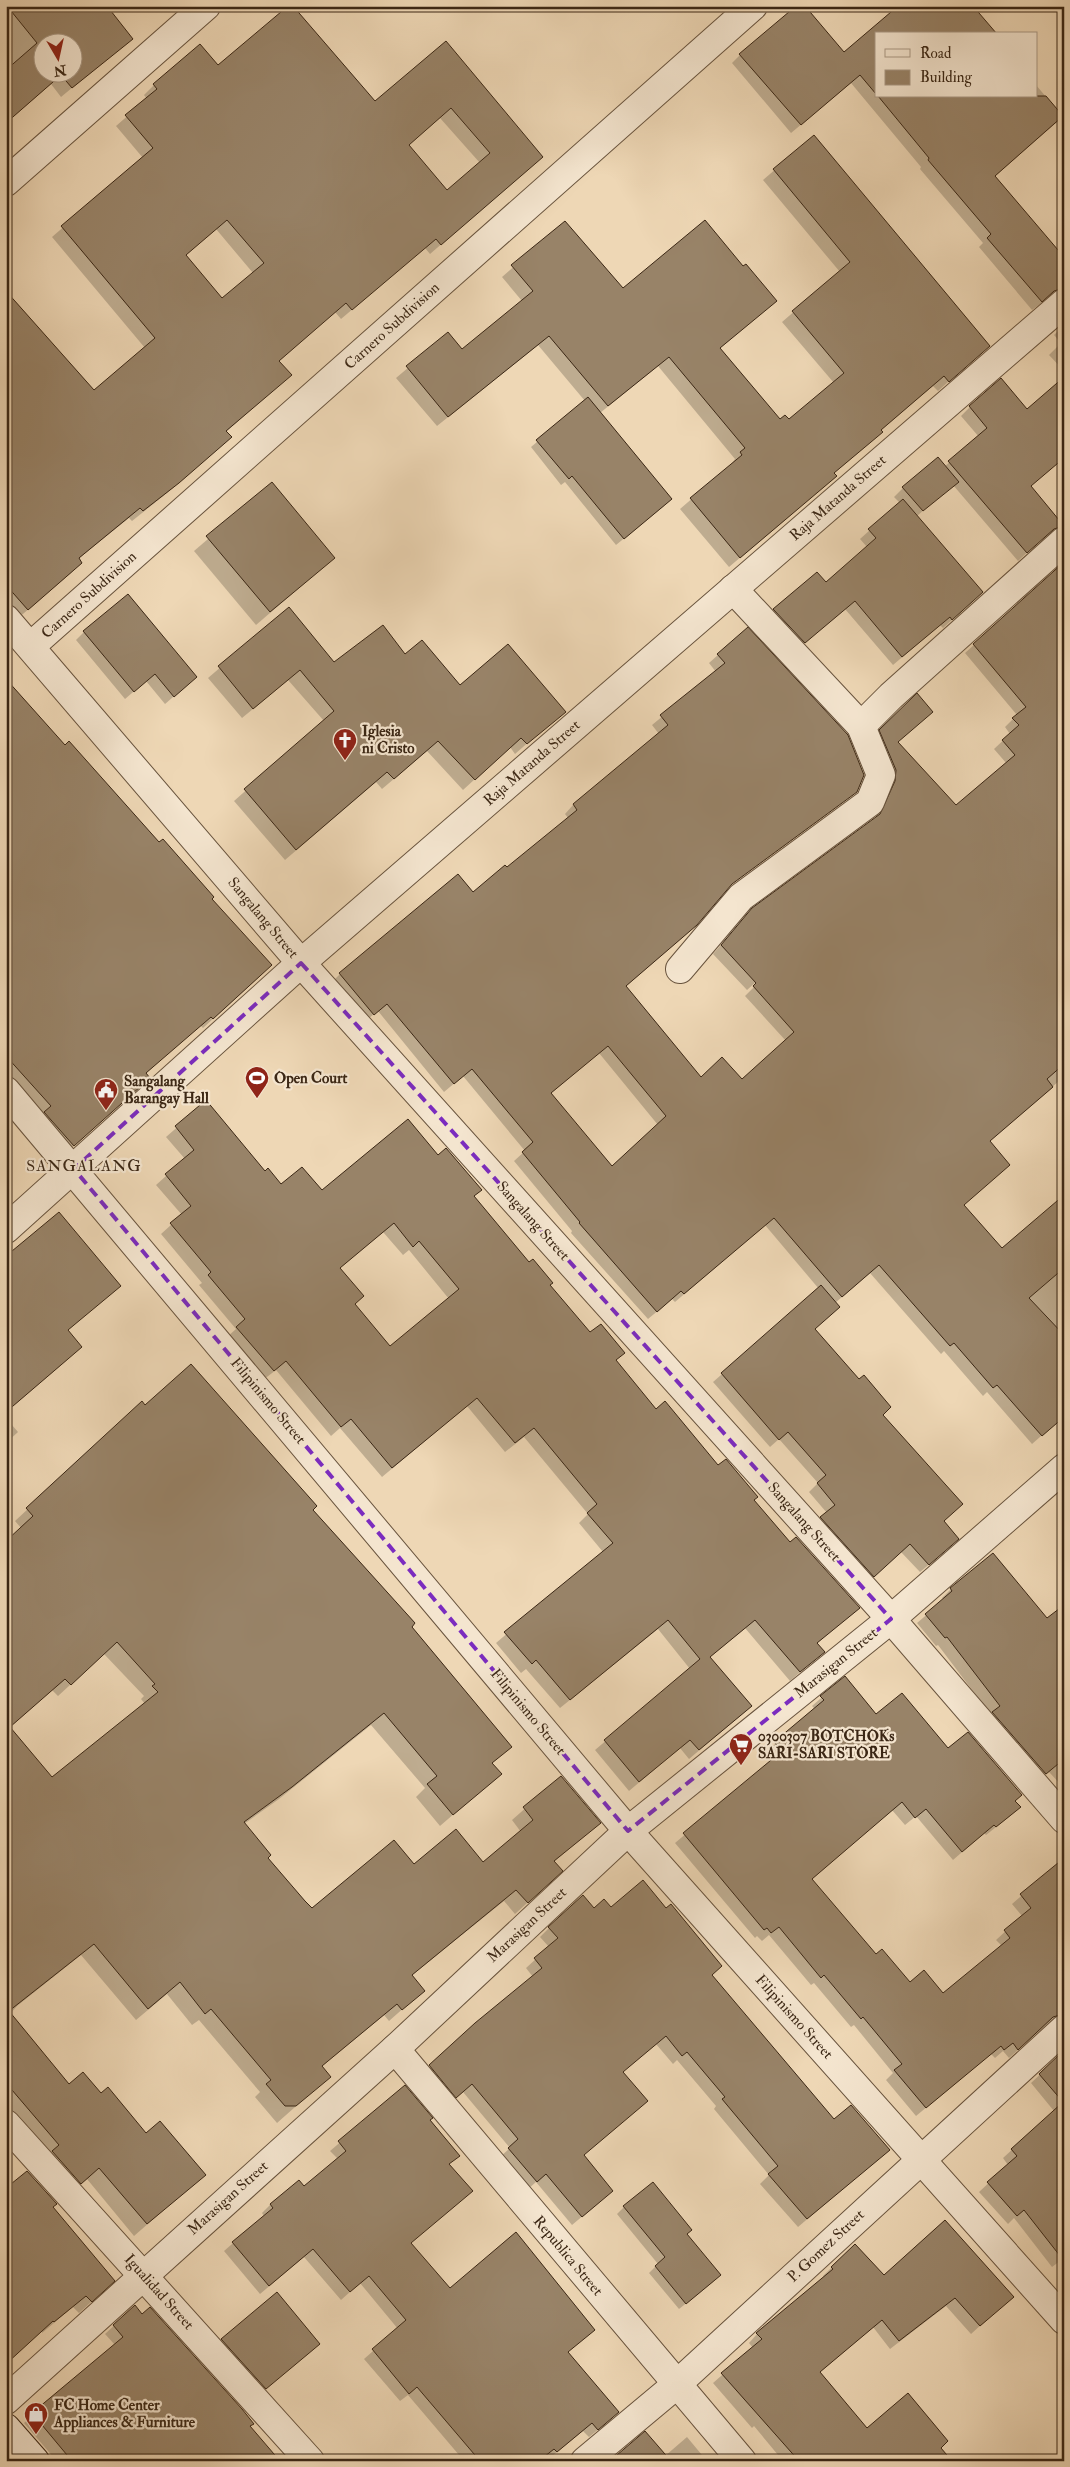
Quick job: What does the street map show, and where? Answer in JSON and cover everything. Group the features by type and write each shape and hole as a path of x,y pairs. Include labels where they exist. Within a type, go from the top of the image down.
{"street":[{"path":"6,182 206,6"},
{"name":"Carnero Subdivision","path":"32,646 753,6"},
{"name":"Raja Matanda Street","path":"6,1230 301,963 1064,302"},
{"path":"861,726 891,696 1064,541"},
{"path":"680,968 741,897 870,802 881,775 861,726 733,589"},
{"name":"Sangalang Street","path":"6,619 32,646 301,963 891,1619 1064,1819"},
{"name":"Filipinismo Street","path":"6,1091 74,1169 628,1831 1064,2320"},
{"name":"Marasigan Street","path":"6,2400 395,2049 628,1831 891,1619 1064,1468"},
{"name":"P. Gomez Street","path":"585,2461 676,2385 920,2159 1064,2029"},
{"name":"Republica Street","path":"395,2049 676,2385 742,2461"},
{"name":"Igualidad Street","path":"6,2124 144,2274 310,2461"},
{"path":"6,2428 35,2461"}],"highlighted area":[{"path":"301,963 891,1619 628,1831 74,1169"}],"building":[{"path":"7,6 107,6 133,39 82,80 82,32 32,32 32,37"},
{"path":"288,6 293,6 375,101 446,41 543,157 441,245 436,239 352,310 346,303 279,361 292,375 226,431 232,437 179,483 143,511 140,508 79,558 82,563 28,610 6,585 6,291 94,390 155,338 61,226 153,148 125,115 157,89 153,84 200,44 218,65","holes":["451,108 490,153 447,190 409,145","227,220 264,263 222,298 186,255"]},
{"path":"796,6 805,6 844,52 898,6 973,6 995,32 875,32 875,93 860,75 801,125 739,54"},
{"path":"32,47 32,82 53,82 6,123 6,70"},
{"path":"67,82 79,82 72,88"},
{"path":"1038,96 1046,96 1063,116 995,176 1064,257 1064,288 1054,291 1042,302 987,238 991,234 928,160 929,158 880,98 1038,98"},
{"path":"814,135 990,346 949,382 944,376 881,430 883,432 834,473 837,476 740,558 690,498 742,455 740,452 745,448 669,357 608,406 549,336 448,417 406,366 448,332 462,349 533,291 511,265 565,221 623,288 705,220 743,266 746,264 777,301 720,348 780,419 785,415 789,419 844,373 792,311 850,262 773,169"},
{"path":"1064,377 1064,458 1031,486 1064,526 1054,529 1027,553 948,461 987,428 969,406 1001,378 1027,409"},
{"path":"588,397 672,499 624,539 572,476 569,479 536,440"},
{"path":"938,457 959,482 923,511 902,487"},
{"path":"272,482 335,558 270,612 206,536"},
{"path":"903,499 983,592 952,620 950,617 902,657 855,601 805,643 773,609 817,572 826,582 876,538 868,529"},
{"path":"1064,562 1064,1064 1047,1079 1053,1087 990,1141 1010,1165 964,1205 1002,1248 1064,1195 1064,1268 1029,1298 1064,1335 1064,1417 1042,1436 997,1385 993,1388 954,1343 950,1346 879,1265 842,1297 774,1218 684,1294 681,1291 657,1312 579,1223 522,1152 533,1142 472,1069 454,1084 387,1004 374,1015 339,973 458,874 473,892 577,810 573,804 668,725 660,715 725,663 717,654 748,627 848,735 864,775 857,792 732,884 697,925 626,986 701,1077 722,1057 742,1079 794,1032 753,986 756,983 721,945 752,908 880,814 895,781 896,770 879,730 917,693 933,712 898,742 956,805 1015,755 1002,740 1019,725 1012,718 1026,707 973,644","holes":["608,1046 666,1116 612,1166 551,1093"]},
{"path":"128,594 197,677 174,697 155,674 134,692 83,631"},
{"path":"289,607 334,662 383,625 405,654 422,640 460,685 508,644 566,712 527,744 521,738 475,780 438,741 394,779 387,772 296,850 244,789 334,711 300,670 253,709 218,666"},
{"path":"6,679 65,745 69,741 159,842 163,839 214,897 212,899 272,965 213,1019 211,1017 146,1073 150,1078 74,1146 44,1112 51,1106 6,1056"},
{"path":"206,1100 265,1171 268,1168 281,1184 302,1167 322,1190 408,1119 438,1155 446,1148 482,1190 474,1196 529,1262 533,1259 553,1283 550,1285 590,1332 601,1324 625,1353 616,1360 656,1409 665,1401 718,1465 726,1459 758,1497 754,1500 790,1542 796,1537 860,1608 817,1643 825,1652 800,1672 755,1620 710,1657 752,1706 699,1750 690,1740 639,1782 604,1740 700,1659 668,1620 570,1700 536,1660 532,1664 504,1632 613,1543 587,1513 597,1504 534,1428 515,1443 477,1398 392,1468 351,1419 341,1427 286,1361 274,1371 236,1327 245,1319 208,1275 211,1272 170,1223 191,1206 165,1174 194,1150 175,1126","holes":["394,1223 413,1247 419,1241 459,1289 390,1346 355,1304 364,1296 340,1268"]},
{"path":"59,1212 121,1286 68,1330 82,1347 6,1412 6,1256"},
{"path":"821,1285 840,1307 815,1329 859,1379 864,1375 891,1407 883,1415 963,1504 944,1521 959,1539 929,1565 910,1544 874,1577 820,1517 835,1505 817,1483 826,1475 788,1432 779,1440 721,1373"},
{"path":"191,1364 317,1506 313,1510 415,1623 412,1627 512,1747 492,1763 502,1774 453,1815 427,1784 437,1776 384,1713 292,1787 244,1822 271,1855 268,1858 312,1908 394,1840 414,1864 456,1829 483,1862 533,1820 523,1807 561,1776 601,1823 554,1861 563,1871 528,1903 516,1890 412,1975 425,1991 402,2010 397,2004 322,2066 331,2077 296,2106 285,2106 266,2084 271,2080 211,2009 205,2014 180,1982 148,2009 94,1944 9,2011 69,2084 83,2072 101,2093 108,2087 146,2133 160,2121 206,2175 147,2224 99,2168 81,2184 52,2151 59,2145 6,2083 6,1541 33,1516 26,1508 142,1401 145,1405","holes":["117,1642 155,1684 152,1686 158,1692 52,1777 10,1727 65,1679 71,1685"]},
{"path":"993,1553 1047,1618 1064,1605 1064,1759 1046,1774 992,1712 1000,1706 947,1637 945,1638 925,1614 952,1591 950,1588"},
{"path":"845,1676 876,1714 902,1693 948,1748 968,1732 1022,1795 1015,1801 1021,1807 996,1827 994,1825 962,1852 926,1809 915,1818 902,1802 812,1879 876,1954 882,1949 910,1982 924,1970 943,1993 1010,1938 1004,1930 1031,1908 1020,1894 1064,1858 1064,2014 1053,2017 1018,2050 1013,2043 1004,2050 1001,2046 926,2108 894,2070 902,2064 863,2017 861,2019 824,1975 821,1978 779,1927 771,1933 767,1928 764,1930 683,1833 782,1751 774,1742 824,1700 820,1696"},
{"path":"643,1880 666,1908 671,1904 722,1966 712,1975 834,2119 851,2105 890,2150 807,2219 768,2174 778,2166 722,2099 725,2097 687,2052 682,2056 666,2036 623,2072 648,2101 584,2155 613,2191 582,2217 546,2174 537,2182 508,2148 518,2139 472,2084 456,2098 429,2065 475,2023 542,1968 534,1958 558,1938 548,1927 583,1895 594,1908 604,1899 611,1907"},
{"path":"1064,2050 1064,2261 1024,2210 1017,2216 987,2182 1017,2156 1011,2149 1063,2102 1039,2074"},
{"path":"405,2085 433,2118 430,2120 460,2156 449,2164 473,2191 411,2243 450,2288 516,2232 595,2330 568,2352 619,2412 598,2430 592,2423 557,2452 554,2449 539,2461 480,2461 417,2387 409,2394 372,2349 406,2320 369,2276 350,2292 313,2249 269,2286 232,2242 273,2208 270,2204 299,2180 304,2186 346,2151 338,2141"},
{"path":"27,2171 57,2204 53,2207 115,2281 92,2302 86,2296 53,2321 6,2364 6,2188"},
{"path":"653,2182 692,2230 687,2234 721,2275 686,2304 655,2266 665,2257 623,2206"},
{"path":"945,2220 1014,2297 980,2326 955,2298 899,2341 882,2320 820,2372 867,2428 908,2393 948,2441 941,2448 952,2461 799,2461 721,2373 762,2339 756,2333 833,2269 831,2267 855,2244 884,2275"},
{"path":"277,2292 320,2344 266,2389 221,2339"},
{"path":"135,2305 142,2314 150,2307 242,2409 254,2424 250,2426 280,2461 72,2461 32,2413 123,2337 113,2325"},
{"path":"645,2431 671,2461 610,2461"}],"place":[{"name":"Iglesia ni Cristo","path":"345,761"},
{"name":"Open Court","path":"257,1099"},
{"name":"Sangalang Barangay Hall","path":"106,1111"},
{"name":"0300307 BOTCHOKs SARI-SARI STORE","path":"741,1766"},
{"name":"FC Home Center Appliances & Furniture","path":"36,2435"}],"district":[{"name":"SANGALANG","path":"84,1166"}]}
